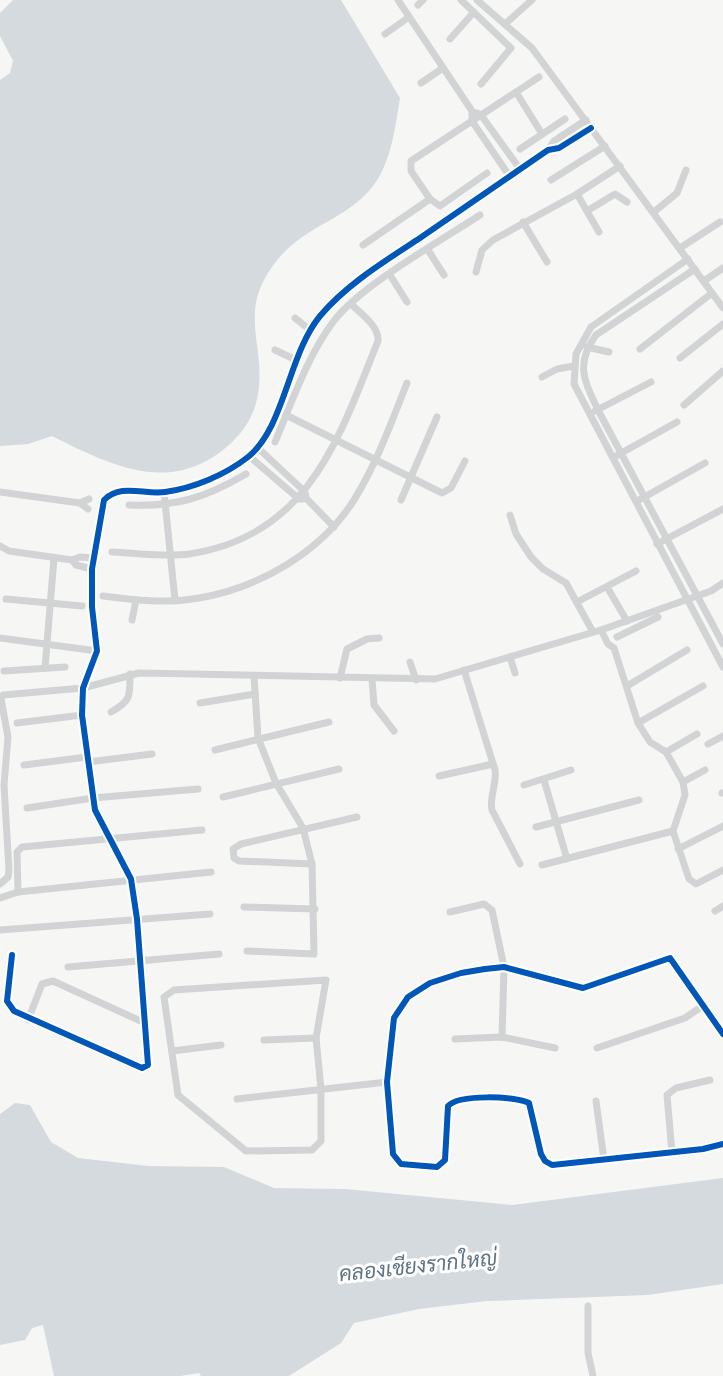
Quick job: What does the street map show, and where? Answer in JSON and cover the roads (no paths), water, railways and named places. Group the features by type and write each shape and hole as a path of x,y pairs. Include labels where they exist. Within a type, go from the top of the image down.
{"street":[{"path":"398,0 472,111 481,115 520,169"},
{"path":"461,0 511,48 481,84"},
{"path":"477,0 532,48 723,308"},
{"path":"505,24 532,0"},
{"path":"450,39 474,12"},
{"path":"385,34 409,17"},
{"path":"421,83 443,68"},
{"path":"487,173 440,206 430,199 409,164 539,77"},
{"path":"516,92 542,134"},
{"path":"472,111 472,121 510,177"},
{"path":"520,149 565,119"},
{"path":"80,503 92,499 104,500 119,491 164,492 213,478 249,456 258,448 267,433 310,330 330,305 361,278 510,177 548,150 554,141 586,120"},
{"path":"548,150 559,148 591,128"},
{"path":"551,180 605,146"},
{"path":"476,272 482,250 493,240 577,194 620,166"},
{"path":"654,212 677,193 686,170"},
{"path":"577,194 599,231"},
{"path":"586,211 615,194 627,202"},
{"path":"363,245 430,199"},
{"path":"275,442 320,343 333,322 351,304 390,275 480,214"},
{"path":"523,222 547,262"},
{"path":"680,248 720,222"},
{"path":"428,250 444,275"},
{"path":"688,259 591,327 580,343 574,366 574,384 723,667"},
{"path":"704,281 723,268"},
{"path":"695,269 596,335 587,347 582,363 584,381 620,454 723,644"},
{"path":"390,275 407,302"},
{"path":"660,278 666,288"},
{"path":"640,349 712,293"},
{"path":"112,552 189,554 246,536 303,496 337,442 378,337 372,325 351,304"},
{"path":"295,318 310,330"},
{"path":"680,358 723,324"},
{"path":"591,327 596,335"},
{"path":"587,347 609,352"},
{"path":"275,351 296,360"},
{"path":"542,377 557,369 574,366"},
{"path":"684,405 723,371"},
{"path":"589,414 651,382"},
{"path":"103,596 136,600 199,598 247,585 306,551 334,526 354,500 376,460 407,383"},
{"path":"286,415 442,493 452,488 465,461"},
{"path":"401,500 437,417"},
{"path":"612,458 677,422"},
{"path":"258,448 334,526"},
{"path":"249,456 303,496"},
{"path":"635,503 705,463"},
{"path":"272,475 278,467"},
{"path":"129,505 164,506 207,495 246,474"},
{"path":"0,492 80,503 90,509 102,511"},
{"path":"164,492 175,600"},
{"path":"12,955 7,1001 14,1011 28,1020 142,1068 148,1065 137,919 131,879 95,810 82,715 83,688 97,651 92,608 93,569 104,500"},
{"path":"657,544 723,509"},
{"path":"510,515 516,534 531,557 543,569 567,583 593,632"},
{"path":"0,546 9,551 54,558 72,560 80,557 94,558"},
{"path":"0,554 9,551"},
{"path":"45,668 54,558"},
{"path":"72,560 76,565 93,569"},
{"path":"577,602 636,571"},
{"path":"0,884 8,876 9,870 2,819 8,737 1,699 3,695 83,688 130,674 435,679 614,626 697,596 723,583"},
{"path":"607,587 627,621"},
{"path":"6,598 82,606"},
{"path":"132,620 136,600"},
{"path":"617,637 658,617"},
{"path":"614,626 618,642 614,648"},
{"path":"601,630 608,644 614,648 638,723 650,742 666,752 683,782 685,795 673,831 692,883 696,884 723,870"},
{"path":"0,638 97,651"},
{"path":"340,678 347,649 367,639 379,638"},
{"path":"627,686 687,650"},
{"path":"510,657 515,673"},
{"path":"410,662 416,680"},
{"path":"4,671 65,667"},
{"path":"464,670 493,764 496,782 491,804 492,810 520,864"},
{"path":"111,712 125,704 130,693 130,674"},
{"path":"247,951 314,954 315,909 312,864 303,828 276,783 258,738 254,676"},
{"path":"372,679 374,705 394,731"},
{"path":"638,723 703,686"},
{"path":"200,703 255,694"},
{"path":"17,723 82,715"},
{"path":"215,750 329,722"},
{"path":"666,752 697,734"},
{"path":"708,744 723,736"},
{"path":"24,765 152,754"},
{"path":"439,776 493,764"},
{"path":"223,797 339,769"},
{"path":"524,785 571,770"},
{"path":"683,782 705,770"},
{"path":"544,780 567,859"},
{"path":"27,808 93,798 198,789"},
{"path":"536,827 639,800"},
{"path":"312,864 239,861 234,858 233,849 236,845 357,817"},
{"path":"678,849 723,826"},
{"path":"18,892 19,849 202,830"},
{"path":"542,865 673,831"},
{"path":"0,898 18,892 211,872"},
{"path":"450,912 484,903 492,910 504,967 502,1037"},
{"path":"715,911 723,906"},
{"path":"244,907 315,909"},
{"path":"0,930 210,914"},
{"path":"68,967 219,954"},
{"path":"723,1034 670,958 664,958 583,988 504,967 461,973 430,983 408,997 394,1018 387,1082 393,1154 401,1164 437,1167 441,1164 445,1160 448,1106 456,1101 485,1097 529,1103 541,1154 545,1161 552,1165 672,1153 723,1144"},
{"path":"326,980 316,1038 321,1089 321,1141 312,1150 246,1151 178,1095 164,997 174,990 326,980"},
{"path":"28,1020 42,984 53,981 145,1023"},
{"path":"597,1048 684,1018 704,1005"},
{"path":"455,1039 502,1037 555,1048"},
{"path":"264,1040 316,1038"},
{"path":"172,1051 221,1045"},
{"path":"672,1153 667,1095 676,1088 710,1080"},
{"path":"237,1099 387,1082"},
{"path":"596,1101 604,1160"},
{"path":"588,1306 588,1353 592,1376"}],"water":[{"path":"13,0 341,0 400,98 391,147 376,182 368,192 344,212 293,244 281,255 261,286 255,314 259,386 250,418 229,445 207,460 185,469 163,472 141,471 97,457 52,436 28,444 0,446 0,80 10,73 13,61 0,36 0,13"},
{"name":"คลองเชียงรากใหญ่","path":"15,1103 30,1105 51,1142 78,1158 148,1166 224,1167 274,1188 345,1189 512,1205 723,1178 723,1284 648,1295 487,1301 419,1309 354,1323 341,1343 289,1376 201,1376 199,1373 180,1376 54,1376 43,1325 32,1328 25,1340 0,1345 0,1114"}]}
